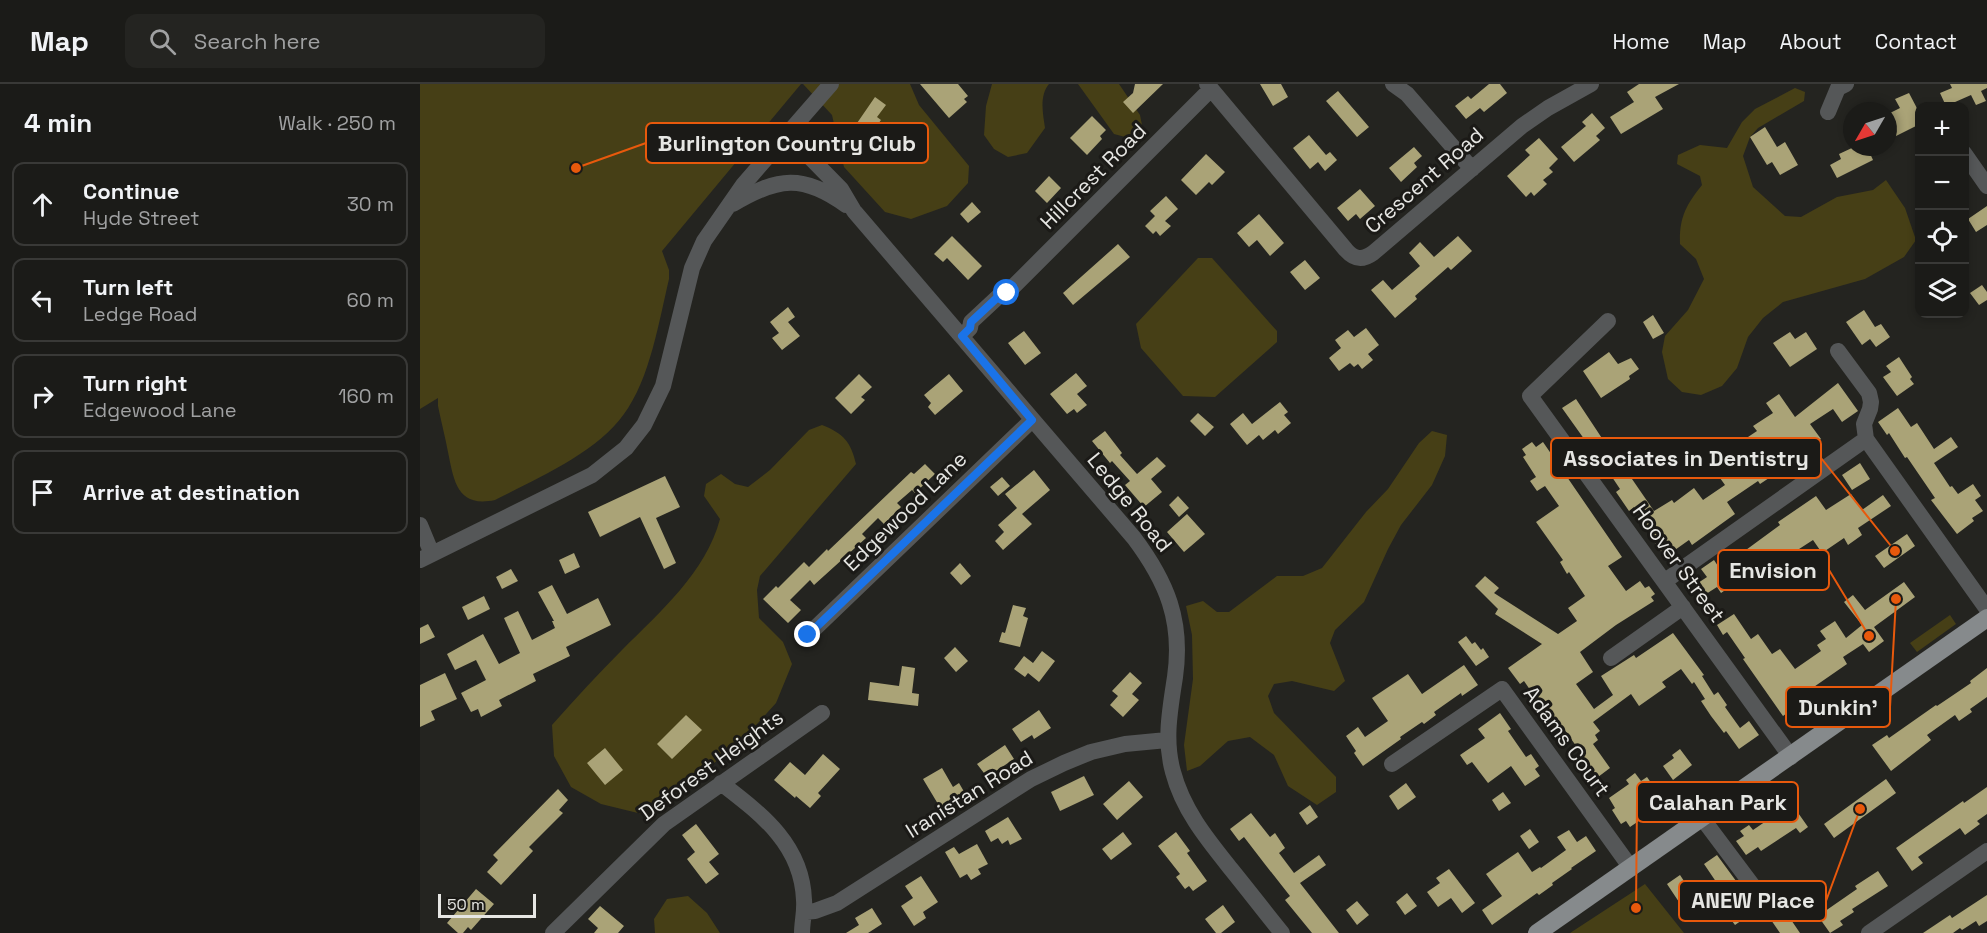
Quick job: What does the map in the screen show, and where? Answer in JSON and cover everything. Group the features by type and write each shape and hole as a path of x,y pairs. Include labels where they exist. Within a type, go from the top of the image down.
{"main road":[{"path":"1538,933 1987,618"}],"street":[{"path":"420,525 426,557 592,475 626,448 644,424 663,386 684,295 704,241 743,185 831,84"},
{"path":"1393,84 1407,94 1472,169"},
{"name":"Crescent Road","path":"1209,87 1355,258 1367,257 1373,253 1536,116 1591,84"},
{"path":"1828,112 1838,88 1846,84"},
{"name":"Hillcrest Road","path":"966,332 977,328 1005,301 1007,293 1209,87"},
{"name":"Ledge Road","path":"788,135 841,189 854,211 966,332 1032,420 1149,558 1164,584 1173,610 1177,653 1167,740 1176,784 1191,815 1282,933"},
{"path":"1967,156 1987,186"},
{"name":"Ledge Road","path":"730,206 761,188 788,182 813,185 854,211"},
{"name":"Hoover Street","path":"1608,321 1530,396 1791,757"},
{"path":"1838,351 1869,393 1870,409 1864,424 1866,439 1987,609"},
{"name":"Edgewood Lane","path":"808,635 1032,420"},
{"path":"1665,581 1866,439"},
{"path":"1611,658 1683,607"},
{"name":"Adams Court","path":"1392,764 1502,689 1631,868"},
{"name":"Deforest Heights","path":"553,933 664,824 822,714"},
{"name":"Iranistan Road","path":"804,912 815,911 837,903 1032,779 1064,763 1113,747 1167,740"},
{"path":"721,783 756,810 781,837 792,856 802,882 804,912 802,933"},
{"path":"1702,818 1756,890 1746,898"},
{"path":"1869,933 1987,851"}],"shaded area":[{"path":"420,84 801,84 662,251 669,270 669,279 657,331 641,384 624,414 598,441 582,453 495,500 472,500 465,496 455,482 438,398 420,409"},
{"path":"803,84 910,84 919,105 969,166 968,183 947,206 911,219 885,212 844,167 832,115"},
{"path":"992,84 1049,84 1043,100 1045,128 1027,153 1008,157 994,149 984,135 986,106"},
{"path":"1078,84 1119,84 1140,115 1143,130 1129,138 1114,134"},
{"path":"1795,88 1805,92 1804,101 1758,128 1750,137 1743,156 1753,187 1785,216 1801,217 1837,197 1873,190 1886,180 1905,208 1915,241 1904,257 1865,279 1783,302 1763,318 1748,337 1737,368 1722,386 1701,395 1682,392 1668,379 1662,352 1665,336 1688,310 1704,279 1696,259 1680,244 1685,212 1702,185 1700,176 1677,164 1678,155 1700,145 1727,148 1742,122 1755,109"},
{"path":"1198,258 1212,258 1277,331 1277,342 1215,397 1183,396 1141,348 1136,324"},
{"path":"822,425 845,439 852,450 856,464 760,576 757,590 759,618 783,642 792,664 776,703 749,733 698,777 642,814 601,804 571,787 554,756 552,725 604,668 666,606 693,574 713,538 720,519 704,496 706,484 721,474 735,484 748,487 770,470 809,430"},
{"path":"1432,431 1447,435 1445,456 1432,485 1401,525 1364,602 1335,630 1330,643 1345,681 1334,691 1292,681 1274,684 1268,696 1274,713 1336,777 1336,792 1317,805 1288,786 1274,755 1250,737 1228,741 1200,766 1187,771 1184,745 1193,679 1192,635 1186,606 1203,601 1217,612 1229,612 1277,576 1303,576 1322,568 1366,512 1388,489 1419,443"},
{"path":"1950,615 1956,624 1917,652 1910,643"},
{"path":"1645,884 1684,933 1570,933"},
{"path":"688,896 707,913 720,933 655,933 654,919 667,899"}],"building":[{"path":"920,84 958,84 968,96 964,99 967,102 949,118"},
{"path":"1135,84 1163,84 1133,113 1123,102 1133,93"},
{"path":"1260,84 1281,84 1288,97 1273,106"},
{"path":"1489,84 1500,84 1507,93 1484,112 1480,108 1466,119 1455,106 1468,96 1471,99"},
{"path":"1639,84 1679,84 1655,97 1663,109 1621,134 1610,117 1634,102 1627,92"},
{"path":"1950,84 1987,84 1987,88 1981,91 1986,101 1976,105 1971,95 1955,102 1944,102 1940,93 1952,88"},
{"path":"1338,91 1369,127 1357,137 1326,101"},
{"path":"1909,93 1915,104 1915,126 1897,136 1897,110 1900,108 1895,99"},
{"path":"875,97 886,105 877,117 881,120 858,151 844,142"},
{"path":"1592,113 1605,128 1596,136 1600,140 1574,162 1561,147 1586,126 1582,122"},
{"path":"1092,116 1106,130 1100,136 1102,139 1087,155 1070,138"},
{"path":"1765,127 1777,147 1785,142 1798,165 1780,175 1772,162 1767,165 1750,137"},
{"path":"1309,135 1326,155 1330,152 1337,160 1325,171 1318,162 1310,169 1293,148"},
{"path":"1539,138 1558,159 1549,168 1553,172 1543,180 1547,184 1534,196 1531,192 1526,197 1507,176 1530,155 1525,150"},
{"path":"1414,147 1422,156 1414,163 1417,167 1401,182 1389,168"},
{"path":"1843,152 1843,156 1871,156 1873,160 1837,178 1830,165 1841,159 1839,154"},
{"path":"1206,154 1225,172 1212,185 1209,182 1196,195 1181,180"},
{"path":"1049,176 1061,188 1047,203 1035,191"},
{"path":"1360,189 1375,206 1360,219 1356,214 1348,221 1337,208"},
{"path":"1166,196 1178,209 1165,221 1171,226 1160,236 1156,231 1153,234 1145,226 1155,216 1150,211"},
{"path":"972,202 981,212 968,223 960,214"},
{"path":"1987,206 1987,225 1976,232 1969,218"},
{"path":"1259,214 1284,243 1270,256 1257,240 1249,247 1237,233"},
{"path":"952,236 982,266 968,280 947,258 943,262 934,254"},
{"path":"1458,236 1472,251 1451,270 1448,267 1415,296 1417,299 1395,318 1371,290 1383,280 1392,290 1420,266 1409,253 1420,242 1434,257"},
{"path":"1118,244 1130,257 1073,305 1063,293"},
{"path":"1305,260 1320,278 1305,290 1290,272"},
{"path":"1982,285 1987,292 1987,300 1979,305 1970,293"},
{"path":"788,307 795,317 788,322 800,336 782,350 772,338 779,333 770,322"},
{"path":"1864,310 1875,327 1881,324 1890,337 1876,347 1870,339 1862,345 1846,322"},
{"path":"1653,315 1664,333 1653,339 1643,322"},
{"path":"1366,328 1379,345 1368,354 1373,360 1362,369 1358,364 1354,367 1350,363 1339,371 1329,358 1341,348 1335,340 1348,330 1354,337"},
{"path":"1024,331 1041,353 1025,365 1008,343"},
{"path":"1790,332 1795,339 1806,332 1817,349 1790,367 1773,343"},
{"path":"1609,352 1618,364 1631,358 1639,369 1629,376 1630,379 1601,398 1583,371"},
{"path":"1899,357 1914,384 1897,396 1883,377 1891,372 1886,366"},
{"path":"1076,373 1087,386 1077,394 1087,405 1077,413 1074,409 1067,414 1050,394"},
{"path":"859,374 872,387 861,397 865,400 851,414 835,398"},
{"path":"949,374 963,391 935,415 928,407 931,403 924,395"},
{"path":"1838,383 1858,411 1842,422 1833,409 1810,424 1821,439 1775,468 1778,472 1760,484 1758,481 1727,502 1735,514 1692,545 1689,540 1665,557 1634,507 1629,511 1616,492 1620,489 1604,465 1600,468 1584,445 1587,443 1562,408 1576,399 1619,464 1621,463 1654,511 1672,500 1674,503 1694,488 1703,500 1725,485 1720,478 1741,464 1730,449 1757,431 1753,426 1773,413 1766,403 1779,394 1795,417"},
{"path":"1280,402 1288,412 1284,415 1291,423 1278,434 1275,430 1263,440 1259,435 1247,445 1230,424 1243,413 1252,424"},
{"path":"1898,408 1911,427 1917,423 1934,449 1951,437 1958,447 1934,463 1950,487 1952,486 1958,494 1973,484 1981,496 1975,500 1983,511 1972,518 1974,521 1957,534 1931,500 1935,498 1907,457 1905,458 1889,433 1887,435 1878,422"},
{"path":"1198,413 1214,427 1205,436 1190,421"},
{"path":"1105,431 1122,453 1120,455 1137,474 1157,457 1166,466 1151,479 1162,492 1144,507 1125,485 1130,481 1112,461 1110,463 1092,441"},
{"path":"1532,442 1536,447 1543,442 1622,557 1608,566 1626,591 1640,581 1645,588 1649,586 1655,594 1651,597 1654,601 1616,625 1580,652 1593,672 1576,684 1594,709 1613,695 1601,676 1634,655 1636,658 1673,633 1704,675 1702,676 1714,695 1718,692 1727,705 1725,707 1740,728 1749,721 1759,735 1739,749 1711,716 1701,701 1705,699 1694,682 1692,684 1681,669 1662,682 1666,687 1639,706 1631,694 1593,722 1600,731 1595,735 1598,740 1593,744 1610,768 1598,777 1562,726 1554,731 1543,714 1546,713 1524,681 1520,684 1508,668 1542,644 1495,614 1498,609 1475,586 1485,576 1499,588 1494,593 1558,634 1577,621 1568,608 1585,596 1569,572 1567,574 1560,562 1563,560 1536,522 1559,506 1545,486 1537,491 1530,481 1536,477 1523,457 1526,455 1522,449"},
{"path":"1860,463 1870,479 1852,490 1842,475"},
{"path":"925,464 935,474 915,493 912,490 897,503 901,507 884,524 878,518 862,534 866,538 814,585 810,580 790,600 801,610 788,623 763,599 776,586 778,588 804,562 809,567 911,472 914,474"},
{"path":"1034,470 1050,490 1022,514 1032,524 1003,550 995,541 1004,532 998,525 1017,508 1005,494"},
{"path":"665,476 680,507 656,518 676,563 664,569 640,517 600,537 588,512"},
{"path":"1002,477 1010,486 998,496 990,487"},
{"path":"1851,494 1862,510 1883,495 1891,506 1858,528 1862,535 1848,545 1844,538 1822,553 1813,540 1796,551 1805,564 1784,578 1787,584 1778,591 1760,566 1721,593 1717,587 1706,594 1698,583 1707,577 1701,569 1714,560 1720,569 1780,525 1778,522 1816,496 1826,510"},
{"path":"1178,496 1189,508 1179,517 1169,505"},
{"path":"1187,514 1205,534 1184,552 1167,532"},
{"path":"1907,534 1915,546 1884,568 1875,556"},
{"path":"574,553 580,567 565,574 559,560"},
{"path":"960,563 971,576 961,585 950,573"},
{"path":"511,569 518,581 502,589 496,577"},
{"path":"1904,582 1915,597 1874,627 1884,641 1869,652 1863,644 1843,657 1847,664 1795,700 1798,705 1783,716 1727,632 1723,635 1717,625 1734,614 1751,639 1758,634 1772,654 1780,649 1795,669 1821,651 1817,645 1826,639 1820,631 1835,621 1846,638 1862,625 1844,602 1853,595 1865,610"},
{"path":"552,585 567,614 598,598 611,625 566,647 570,656 533,674 536,681 499,700 502,706 481,717 478,709 471,712 461,693 486,680 476,660 455,670 447,654 483,634 499,664 520,653 504,618 518,611 532,640 555,628 552,621 554,621 538,592"},
{"path":"484,596 490,609 468,620 462,607"},
{"path":"1013,605 1026,608 1023,616 1028,618 1020,647 999,642 1002,632 1005,633"},
{"path":"428,624 435,637 420,644 420,628"},
{"path":"1466,636 1472,644 1475,642 1481,650 1483,648 1489,657 1476,666 1458,642"},
{"path":"955,647 968,661 956,672 944,658"},
{"path":"1042,651 1055,661 1039,682 1028,673 1025,677 1014,669 1024,656 1033,663"},
{"path":"1464,665 1478,685 1462,696 1461,693 1434,712 1436,715 1400,737 1401,739 1363,766 1346,736 1358,727 1365,737 1388,721 1372,698 1408,674 1422,694"},
{"path":"902,666 915,668 912,693 919,694 918,706 868,700 870,682 899,686"},
{"path":"1987,668 1987,697 1970,709 1972,712 1959,721 1955,715 1927,735 1931,740 1891,771 1872,745 1887,735 1889,738 1937,706 1971,683 1970,681"},
{"path":"1130,672 1142,683 1132,694 1139,700 1123,717 1110,705 1118,696 1112,691"},
{"path":"445,673 457,699 431,711 435,720 420,727 420,685"},
{"path":"1039,710 1051,728 1034,739 1032,735 1021,742 1012,729"},
{"path":"1500,713 1511,729 1508,731 1526,757 1531,754 1539,766 1535,769 1540,776 1525,786 1511,766 1488,783 1472,762 1467,765 1460,755 1485,738 1478,729"},
{"path":"686,715 702,730 672,759 657,744"},
{"path":"1005,745 1014,759 987,777 977,764"},
{"path":"605,748 623,770 605,785 587,763"},
{"path":"1680,749 1692,765 1673,780 1663,766 1674,758 1672,755"},
{"path":"823,754 840,769 818,793 821,796 810,808 774,780 790,762 805,775"},
{"path":"942,768 953,787 959,783 966,795 941,809 923,779"},
{"path":"1635,773 1641,781 1647,777 1665,803 1630,827 1626,821 1621,824 1612,810 1615,808 1609,798 1629,784 1626,780"},
{"path":"1084,776 1094,795 1060,811 1051,792"},
{"path":"1886,779 1896,793 1834,838 1824,824"},
{"path":"1129,781 1143,797 1117,820 1103,804"},
{"path":"1406,783 1416,797 1398,810 1389,796"},
{"path":"1987,787 1987,814 1977,821 1980,824 1965,835 1960,828 1918,857 1923,863 1912,871 1896,848"},
{"path":"558,789 568,800 559,810 563,813 529,847 533,851 501,885 487,872 498,860 493,855"},
{"path":"1503,792 1511,803 1499,811 1492,800"},
{"path":"1781,798 1784,803 1789,800 1808,827 1800,833 1796,828 1761,851 1758,847 1746,855 1736,841 1744,836 1740,831 1749,825 1753,830 1772,817 1769,814 1775,810 1771,805"},
{"path":"1310,805 1318,817 1307,825 1299,813"},
{"path":"1251,813 1270,837 1275,833 1285,848 1279,853 1294,873 1319,855 1326,865 1300,883 1339,933 1312,933 1285,900 1290,896 1244,837 1239,841 1230,829"},
{"path":"1008,817 1022,839 1010,845 1008,840 1002,844 998,838 991,842 985,831"},
{"path":"696,824 719,854 709,862 719,874 706,884 687,859 695,852 682,835"},
{"path":"1530,829 1539,842 1529,849 1520,836"},
{"path":"1569,830 1577,842 1586,836 1596,851 1571,868 1539,895 1537,893 1492,925 1482,910 1502,896 1486,874 1518,852 1532,872 1541,868 1566,850 1557,837"},
{"path":"1123,832 1132,844 1111,860 1102,849"},
{"path":"1176,832 1190,851 1187,853 1207,881 1193,891 1189,886 1185,889 1176,877 1180,874 1158,846"},
{"path":"977,844 988,864 978,869 981,874 971,880 967,874 960,878 945,852 954,847 959,854"},
{"path":"1717,855 1739,885 1725,895 1704,864"},
{"path":"1449,869 1475,903 1462,913 1451,898 1438,907 1427,892 1440,883 1436,878"},
{"path":"1878,871 1888,886 1852,909 1854,912 1840,921 1843,925 1830,933 1818,916 1857,889 1855,886"},
{"path":"1680,875 1694,896 1681,905 1667,884"},
{"path":"921,876 938,902 923,912 926,918 914,926 901,906 913,898 905,886"},
{"path":"476,889 494,904 471,930 468,927 463,933 458,933 447,923"},
{"path":"1407,893 1417,906 1405,915 1396,902"},
{"path":"1987,895 1987,921 1979,926 1976,921 1953,933 1923,933 1950,915 1952,918"},
{"path":"1730,897 1745,918 1735,925 1720,905"},
{"path":"1357,901 1369,915 1357,925 1346,910"},
{"path":"1223,905 1235,922 1221,933 1216,933 1205,919"},
{"path":"600,906 624,926 618,933 594,933 598,928 588,919"},
{"path":"872,908 882,924 868,933 846,933 859,925 855,918"},
{"path":"1783,908 1800,933 1780,933 1769,917"}],"place":[{"name":"Burlington Country Club","path":"576,168"},
{"name":"Associates in Dentistry","path":"1895,551"},
{"name":"Dunkin'","path":"1896,599"},
{"name":"Envision","path":"1869,636"},
{"name":"ANEW Place","path":"1860,809"},
{"name":"Calahan Park","path":"1636,908"}],"route":[{"path":"808,635 1032,420 962,336 970,328 971,322 1000,295 1007,293"}]}
